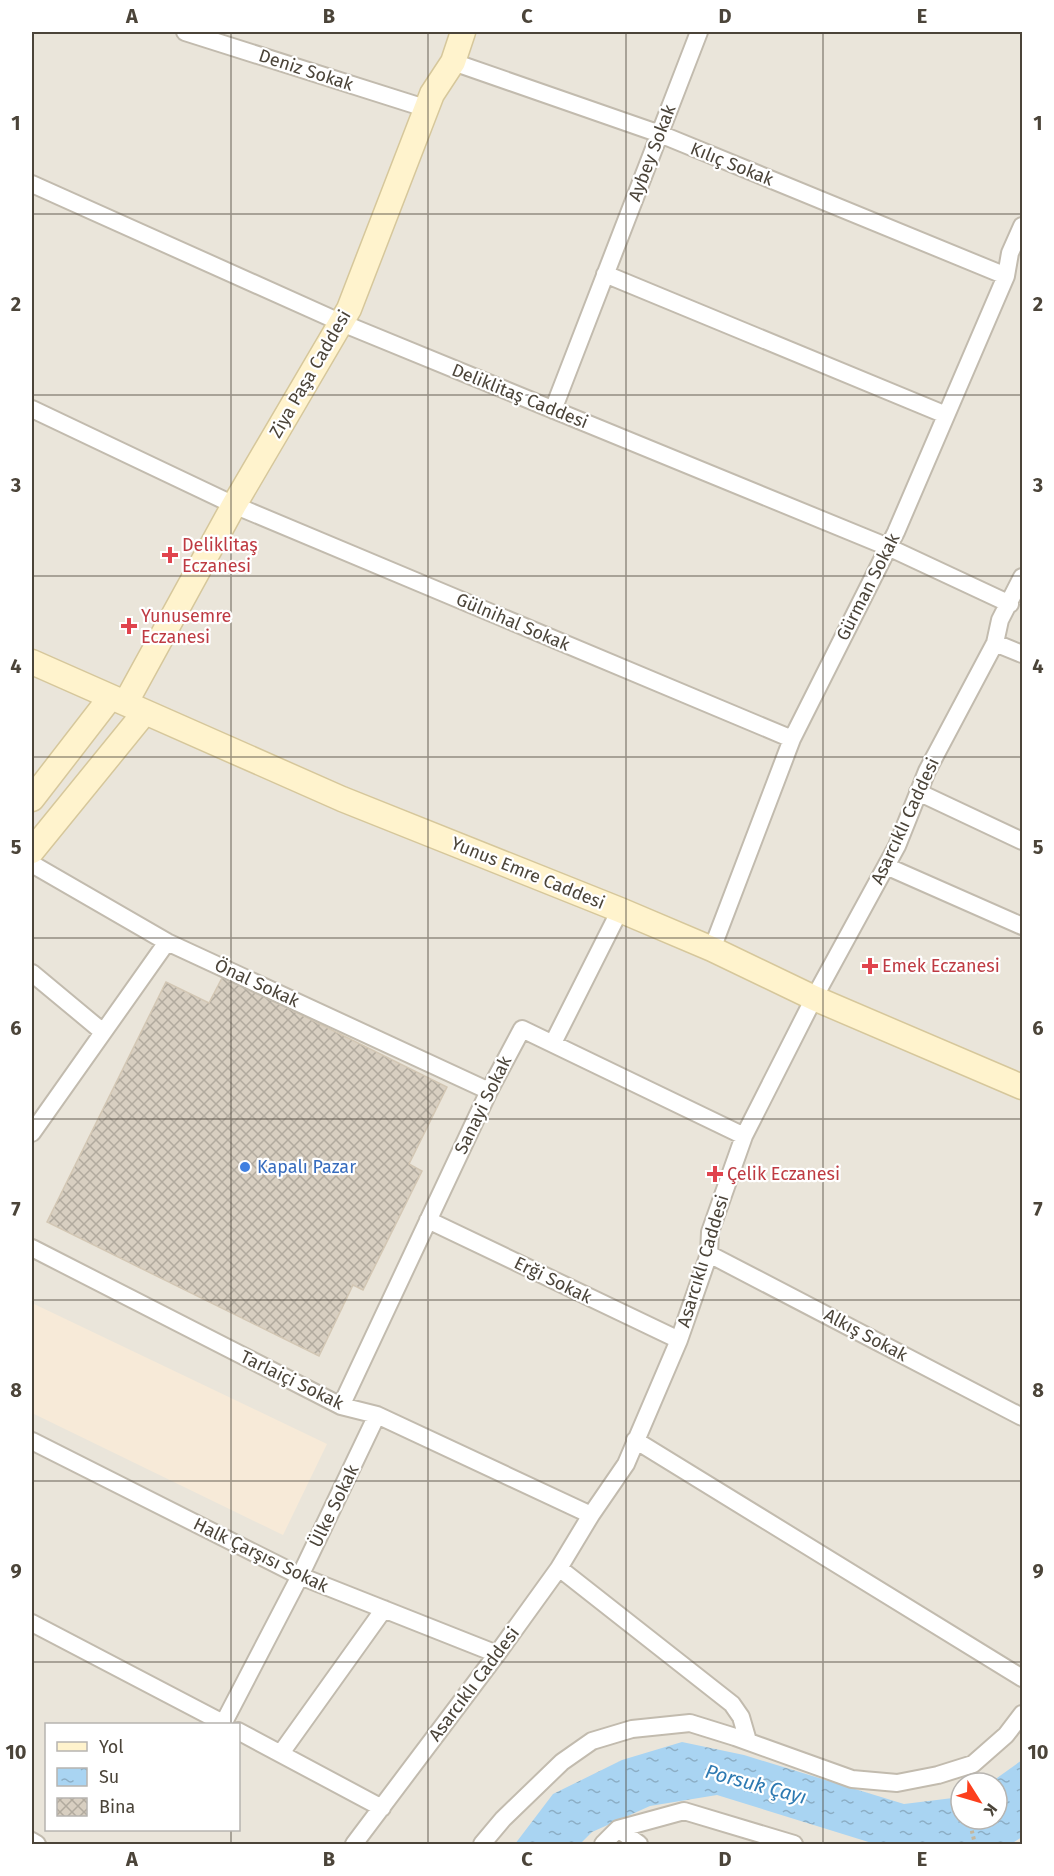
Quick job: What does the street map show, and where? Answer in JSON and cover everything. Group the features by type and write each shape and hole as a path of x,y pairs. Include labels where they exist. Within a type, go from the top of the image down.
{"main road":[{"name":"Ziya Paşa Caddesi","path":"32,851 127,704 234,505 342,322 432,94 453,62 463,32"},
{"name":"Yunus Emre Caddesi","path":"32,662 342,799 712,949 814,998 1023,1087"},
{"name":"Ziya Paşa Caddesi","path":"32,799 127,704"}],"street":[{"name":"Deniz Sokak","path":"185,32 428,109"},
{"name":"Aybey Sokak","path":"553,410 699,32"},
{"name":"Kılıç Sokak","path":"453,62 660,134 1006,276"},
{"name":"Deliklitaş Caddesi","path":"32,184 342,322 888,547 1010,604"},
{"name":"Gürman Sokak","path":"712,949 792,739 888,547 1006,276 1010,253 1023,226"},
{"path":"604,274 946,415"},
{"name":"Gülnihal Sokak","path":"32,408 234,505 792,739"},
{"name":"Asarcıklı Caddesi","path":"354,1845 559,1568 591,1515 626,1464 679,1340 709,1254 710,1232 744,1136 814,998 897,846 927,771 995,643 1000,620 1023,577"},
{"path":"995,643 1023,654"},
{"path":"918,792 1023,841"},
{"name":"Önal Sokak","path":"32,864 167,942 489,1091"},
{"path":"886,866 1023,926"},
{"path":"553,1043 620,910"},
{"path":"32,1133 36,1115 104,1032 167,942"},
{"path":"32,973 104,1032"},
{"name":"Sanayi Sokak","path":"341,1406 489,1091 522,1029 744,1136"},
{"name":"Erği Sokak","path":"428,1220 679,1340"},
{"name":"Tarlaiçi Sokak","path":"32,1248 341,1406 377,1415 591,1515"},
{"name":"Alkış Sokak","path":"709,1254 1023,1417"},
{"name":"Ülke Sokak","path":"230,1723 377,1415"},
{"path":"635,1440 1023,1678"},
{"name":"Halk Çarşısı Sokak","path":"32,1441 300,1576 497,1654"},
{"path":"559,1568 732,1704 741,1717 748,1741"},
{"path":"281,1753 384,1609"},
{"path":"32,1623 223,1723"},
{"path":"482,1845 503,1818 562,1761 592,1741 632,1729 690,1723 748,1741 852,1779 897,1784 974,1764 1006,1735 1023,1714"},
{"path":"240,1732 382,1808"},
{"path":"603,1845 618,1829 684,1811 794,1845"},
{"path":"618,1829 639,1845"},
{"path":"32,1841 37,1845"}],"shaded area":[{"path":"32,32 1022,32 1022,1844 32,1844"},
{"path":"32,1303 327,1444 283,1535 32,1413"}],"water":[{"name":"Porsuk Çayı","path":"682,1742 744,1755 904,1804 949,1798 949,1831 1009,1831 1009,1771 1007,1771 1022,1760 1022,1837 1011,1844 875,1844 717,1795 650,1806 592,1832 580,1844 515,1844 553,1794 622,1760"}],"building":[{"name":"Kapalı Pazar","path":"223,976 447,1087 409,1164 422,1171 363,1290 353,1285 319,1356 47,1222 166,982 209,1003"}],"place":[{"name":"Deliklitaş Eczanesi","path":"170,555"},
{"name":"Yunusemre Eczanesi","path":"129,626"},
{"name":"Emek Eczanesi","path":"870,966"},
{"name":"Kapalı Pazar","path":"245,1167"},
{"name":"Çelik Eczanesi","path":"715,1174"}]}
